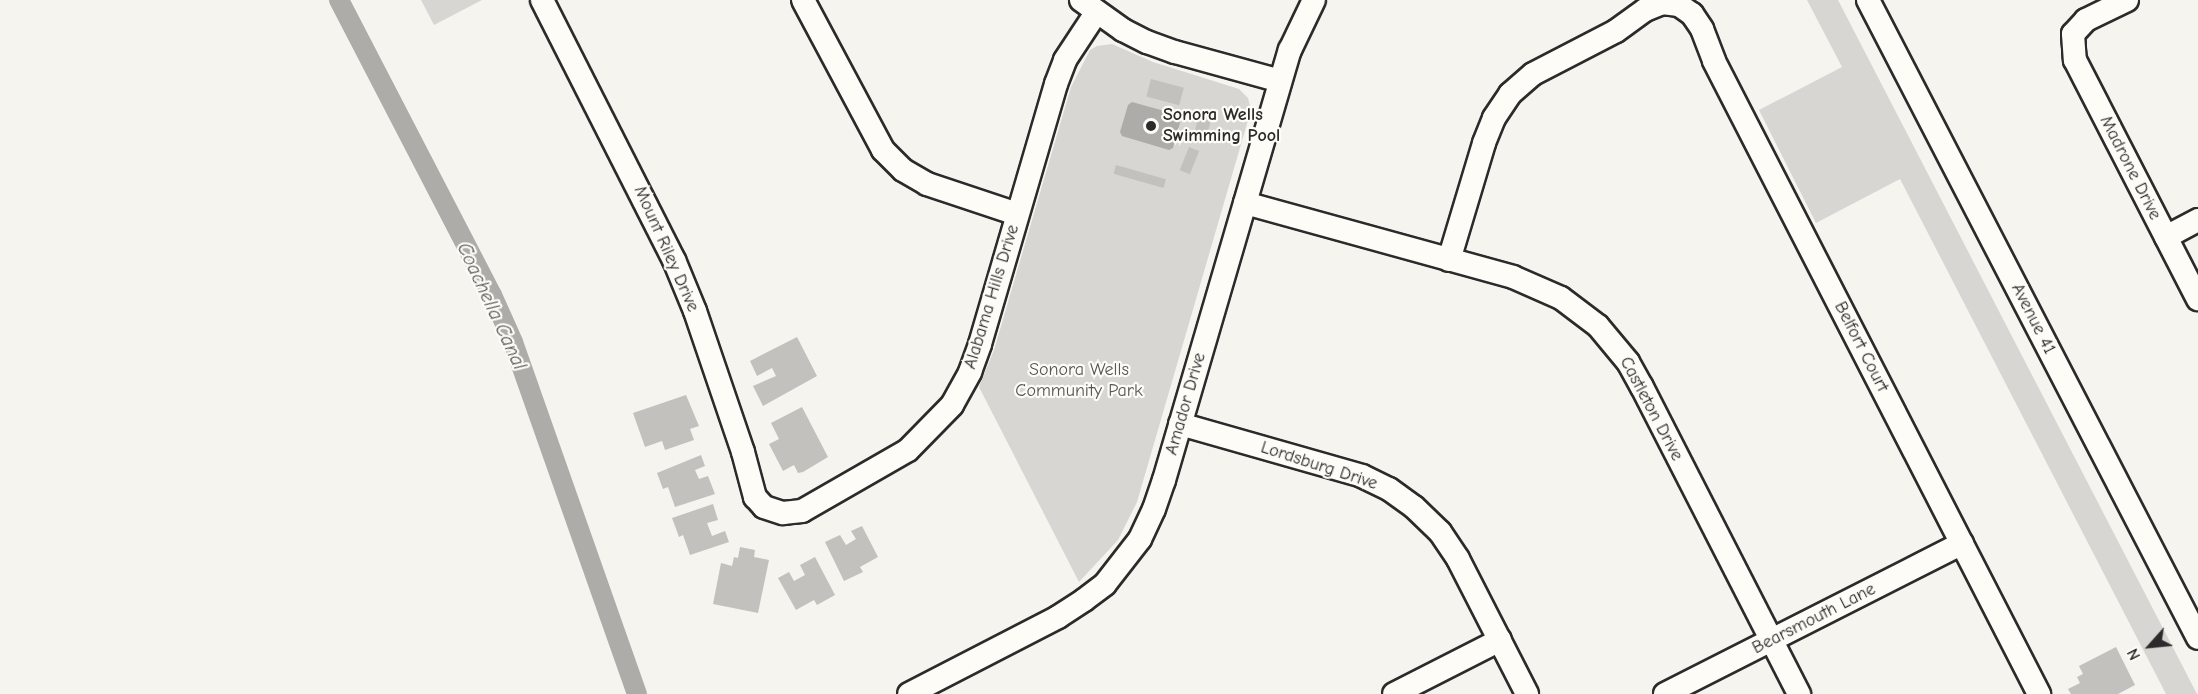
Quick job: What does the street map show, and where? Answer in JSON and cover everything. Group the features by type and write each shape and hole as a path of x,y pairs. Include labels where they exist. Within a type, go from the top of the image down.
{"street":[{"name":"Mount Riley Drive","path":"542,0 674,260 695,311 743,452 750,484 755,497 764,507"},
{"path":"803,0 882,150 903,170 927,184 1017,214"},
{"name":"Amador Drive","path":"909,694 1058,617 1105,584 1123,563 1145,529 1155,509 1280,81 1302,22 1314,0"},
{"name":"Avenue 41","path":"1868,0 2198,638"},
{"name":"Madrone Drive","path":"2127,0 2086,20 2073,34 2075,60 2198,299"},
{"name":"Belfort Court","path":"1449,260 1484,143 1494,118 1510,94 1533,74 1616,31 1645,10 1662,3 1679,5 1692,14 1702,29 1714,61 2039,694"},
{"name":"Alabama Hills Drive","path":"764,507 783,513 802,511 908,450 952,405 970,372 1059,76 1088,6"},
{"path":"1088,6 1131,34 1175,52 1280,81"},
{"name":"Castleton Drive","path":"1245,202 1540,287 1580,311 1615,344 1642,387 1799,694"},
{"path":"2166,237 2198,220"},
{"name":"Lordsburg Drive","path":"1180,424 1362,476 1389,489 1414,507 1440,532 1458,559 1527,694"},
{"name":"Bearsmouth Lane","path":"1665,694 1962,543"},
{"path":"1394,694 1500,640"}],"green space":[{"path":"421,0 482,0 434,25"},
{"path":"1807,0 1838,0 2197,694 2166,694 1900,179 1816,223 1759,110 1842,67"},
{"name":"Sonora Wells Community Park","path":"1112,44 1153,62 1239,89 1248,98 1251,110 1137,502 1118,540 1079,582 979,387 994,350 1071,87 1090,50 1097,46"}],"shaded area":[{"name":"Sonora Wells Swimming Pool","path":"1132,102 1179,115 1181,119 1173,148 1169,150 1122,136 1120,132 1128,105"}],"building":[{"path":"1151,79 1184,88 1179,105 1146,96"},
{"path":"1199,113 1212,116 1207,134 1195,132"},
{"path":"1189,147 1199,151 1190,174 1180,170"},
{"path":"1116,165 1166,179 1164,188 1114,174"},
{"path":"797,337 817,376 763,406 753,386 776,376 772,368 757,376 750,361"},
{"path":"686,395 699,426 690,429 694,440 665,450 662,441 645,447 633,413"},
{"path":"802,407 828,457 803,472 798,473 794,465 783,471 769,444 779,439 771,423"},
{"path":"701,455 705,466 695,470 699,479 708,476 715,494 675,507 668,487 663,489 657,473"},
{"path":"713,504 718,520 707,523 712,536 725,531 729,542 690,555 683,535 679,537 672,518"},
{"path":"862,526 878,557 860,567 863,572 844,581 825,542 840,535 846,545 856,539 851,531"},
{"path":"740,547 755,550 754,557 769,560 758,613 713,604 721,563 732,566 734,557 738,558"},
{"path":"815,557 835,595 817,605 814,600 796,610 778,578 789,572 794,581 805,575 800,565"},
{"path":"2116,647 2135,685 2118,694 2071,694 2068,689 2080,683 2077,677 2083,674 2079,666"}],"waterway":[{"name":"Coachella Canal","path":"339,0 492,295 513,342 637,694"}],"place":[{"name":"Sonora Wells Swimming Pool","path":"1151,126"}]}
